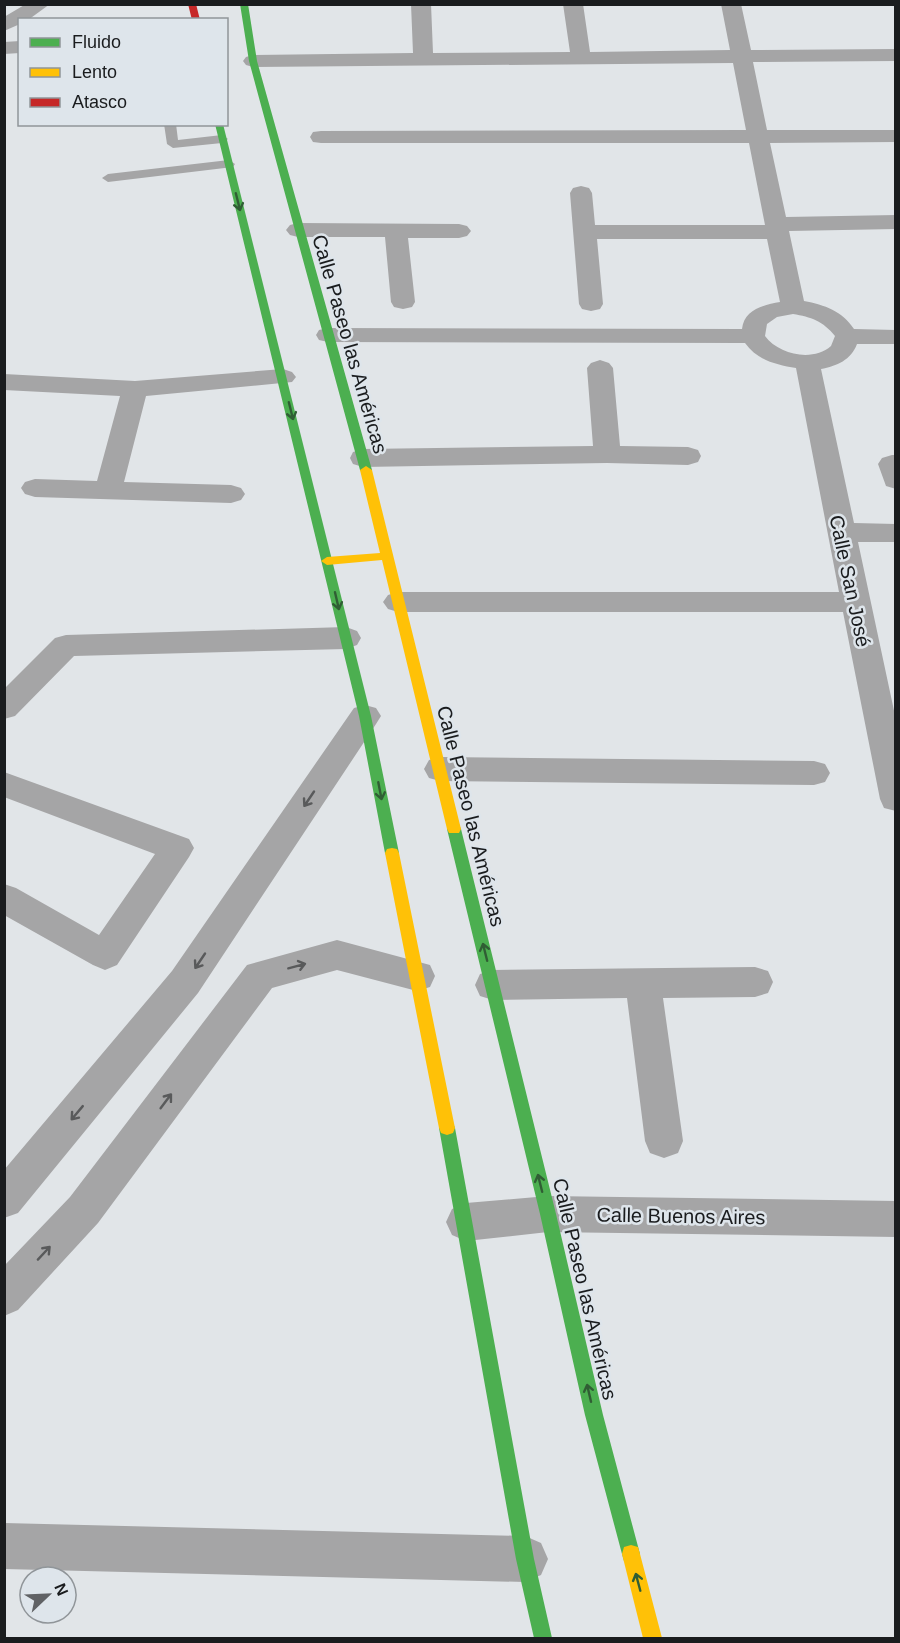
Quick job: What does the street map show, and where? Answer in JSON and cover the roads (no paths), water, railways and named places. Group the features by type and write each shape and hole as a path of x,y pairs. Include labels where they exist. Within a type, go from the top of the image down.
{"street":[{"path":"4,25 41,4"},
{"name":"Calle Paseo las Américas","path":"244,4 253,61 363,458 493,985 594,1416 653,1638"},
{"path":"421,4 423,59"},
{"path":"573,4 581,58"},
{"path":"731,4 793,307"},
{"path":"253,61 896,56"},
{"path":"219,126 365,716 466,1221 525,1559 543,1638"},
{"path":"321,137 896,136"},
{"path":"581,193 591,304"},
{"path":"585,232 777,228 896,222"},
{"path":"298,230 459,231"},
{"path":"396,231 403,302"},
{"path":"793,307 818,311 828,316 838,322 847,336 842,349 835,354 828,358 807,362 783,359 763,349 753,336 755,321 770,311 793,307"},
{"path":"328,335 753,336"},
{"path":"847,336 896,337"},
{"name":"Calle San José","path":"807,362 896,799"},
{"path":"600,368 607,454"},
{"path":"4,382 135,389 283,377"},
{"path":"108,490 135,389"},
{"path":"363,458 607,454 688,456"},
{"path":"896,464 892,464 896,480"},
{"path":"35,488 231,494"},
{"path":"840,532 896,533"},
{"path":"327,561 387,556"},
{"path":"398,602 855,603"},
{"path":"4,708 66,646 346,638"},
{"path":"4,1200 186,982 365,716"},
{"path":"440,769 814,773"},
{"path":"4,784 177,848 105,955 4,898"},
{"path":"4,1296 84,1210 260,976 337,955 417,975"},
{"path":"493,985 755,982"},
{"path":"643,984 664,1141"},
{"name":"Calle Buenos Aires","path":"466,1221 548,1214 896,1219"},
{"path":"4,1546 525,1559"}],"lane":[{"path":"170,126 173,144 222,139"},
{"path":"108,178 229,164"}]}
